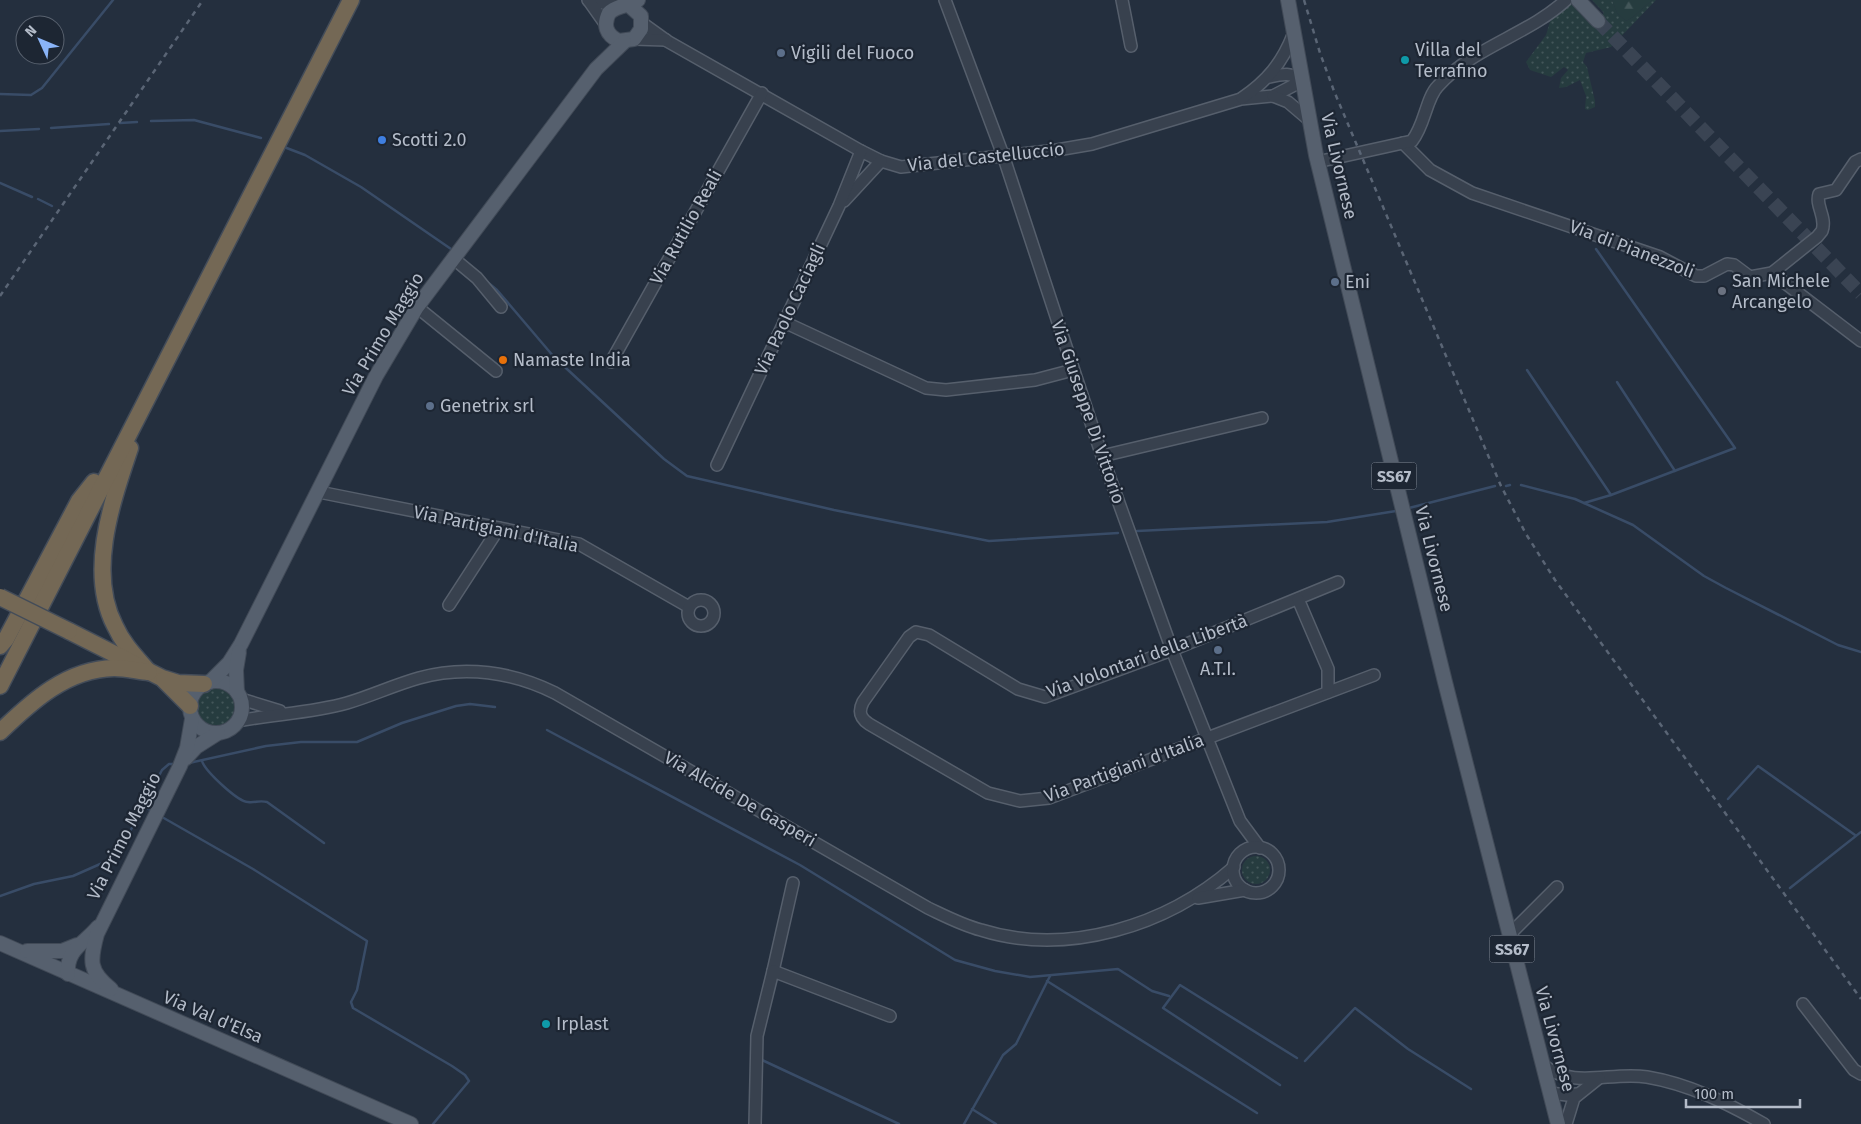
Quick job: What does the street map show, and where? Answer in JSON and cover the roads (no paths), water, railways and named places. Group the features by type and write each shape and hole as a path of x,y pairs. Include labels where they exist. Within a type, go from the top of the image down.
{"highway":[{"path":"0,666 341,0"},
{"path":"0,686 351,0"},
{"path":"147,397 120,480 105,536 103,575 106,601 114,624 125,645 191,713"},
{"path":"0,646 79,501 94,482"},
{"path":"0,596 155,675 178,683 207,683"},
{"path":"0,732 24,709 50,689 84,672 114,668 155,675"}],"main road":[{"name":"Via Primo Maggio","path":"207,683 229,663 241,644 376,376 417,306 596,69 641,29 641,20 648,0"},
{"name":"Via Livornese","path":"1288,0 1308,119 1318,162 1509,935 1558,1124"},
{"path":"1578,0 1598,21"},
{"name":"Via Primo Maggio","path":"596,69 608,30 609,13 629,4"},
{"path":"629,4 641,20"},
{"path":"608,30 629,40"},
{"name":"Via Primo Maggio","path":"239,695 237,664 241,644"},
{"path":"207,683 225,683 239,695 242,710 238,721 233,727 218,733 203,730 191,713 194,693 207,683"},
{"name":"Via Primo Maggio","path":"124,999 104,984 95,973 91,961 92,950 102,922 180,766 187,748 191,713"},
{"name":"Via Primo Maggio","path":"180,766 196,747 218,733"},
{"name":"Via Primo Maggio","path":"68,974 69,957 77,945 102,922"},
{"name":"Via Val d'Elsa","path":"0,943 412,1124"},
{"name":"Via Primo Maggio","path":"16,950 62,951 77,945"},
{"name":"Via Primo Maggio","path":"68,974 83,963 92,950"}],"street":[{"path":"588,0 629,4"},
{"path":"588,0 608,30"},
{"name":"Via Giuseppe Di Vittorio","path":"946,0 1003,155 1102,456 1172,650 1240,821 1260,848"},
{"path":"1122,0 1131,46"},
{"path":"1318,162 1412,141 1434,91 1453,72 1545,16 1566,0"},
{"name":"Via del Castelluccio","path":"641,20 668,41 861,151 881,161 901,167 1092,144 1241,99 1273,96 1302,81"},
{"name":"Via del Castelluccio","path":"1241,99 1270,77 1284,56 1293,35"},
{"path":"629,40 668,41"},
{"path":"1270,77 1285,73 1296,76 1302,81"},
{"name":"Via Rutilio Reali","path":"611,362 762,93"},
{"path":"1273,96 1288,102 1308,119"},
{"name":"Via di Pianezzoli","path":"1403,143 1430,170 1472,193 1660,257 1696,276 1704,276 1727,264 1734,265 1750,277 1772,273"},
{"name":"Via Paolo Caciagli","path":"717,465 839,206 861,151"},
{"path":"1861,159 1855,162 1836,190 1819,194 1817,198 1824,225 1817,237 1772,273 1861,341"},
{"path":"839,206 881,161"},
{"path":"453,258 484,285 501,307"},
{"path":"417,306 496,371"},
{"path":"784,322 926,388 946,390 1035,380 1073,370"},
{"path":"1102,456 1262,418"},
{"name":"Via Partigiani d'Italia","path":"319,492 579,544 689,607"},
{"path":"449,605 499,528"},
{"name":"Via Volontari della Libertà","path":"909,637 916,632 925,633 1018,689 1045,697 1172,650 1338,582"},
{"path":"1298,599 1328,669 1328,692"},
{"name":"Via Partigiani d'Italia","path":"909,637 863,702 860,712 861,717 869,724 998,797 1020,801 1049,798 1374,675"},
{"name":"Via Alcide De Gasperi","path":"238,721 287,712 316,710 347,703 405,682 440,673 482,671 534,684 556,693 908,897 980,930 1027,939 1076,939 1126,927 1189,900 1212,894 1245,890"},
{"name":"Via Alcide De Gasperi","path":"239,695 287,712"},
{"name":"Via Giuseppe Di Vittorio","path":"1240,821 1241,853"},
{"path":"1250,848 1260,848 1272,854 1276,860 1279,867 1276,880 1273,886 1261,892 1245,890 1235,879 1234,867 1241,853 1250,848"},
{"name":"Via Alcide De Gasperi","path":"1189,900 1234,867"},
{"path":"755,1124 758,1036 792,883"},
{"path":"1509,935 1557,887"},
{"path":"773,971 890,1016"},
{"path":"1803,1004 1854,1070 1861,1074"},
{"path":"1543,1065 1554,1074 1568,1078 1632,1075 1678,1084 1704,1093 1763,1124"},
{"path":"1550,1093 1560,1082 1568,1078"},
{"path":"1566,1124 1570,1106 1578,1094 1599,1078"},
{"path":"1550,1093 1578,1094"}],"waterway":[{"path":"0,94 31,95 42,88 113,0"},
{"path":"151,121 194,120 261,138"},
{"path":"120,123 137,122"},
{"path":"51,128 109,124"},
{"path":"0,131 39,129"},
{"path":"284,147 305,155 361,187 451,249"},
{"path":"0,183 32,197"},
{"path":"38,199 52,206"},
{"path":"1584,503 1611,495 1735,448 1596,249"},
{"path":"485,280 497,290 554,357 664,459 687,476 834,510 989,541 1118,533"},
{"path":"1527,370 1611,495"},
{"path":"1617,382 1675,471"},
{"path":"1506,486 1510,485"},
{"path":"1521,485 1575,499 1633,525 1704,576 1838,645 1861,652"},
{"path":"1409,508 1495,486"},
{"path":"1137,531 1327,522 1396,511"},
{"path":"189,763 266,746 301,742 357,742 402,723 456,706 470,704 495,707"},
{"path":"547,730 800,865 955,960 995,971 1030,977 1118,969 1152,991 1169,996"},
{"path":"202,761 215,778 237,797 248,802 267,802 324,843"},
{"path":"0,896 34,884 73,876 107,861 124,843 162,770 169,764 175,764"},
{"path":"1728,799 1758,766 1855,835"},
{"path":"144,807 151,810"},
{"path":"162,817 253,869 367,941 357,990 351,1002 353,1008 452,1066 465,1075 469,1081 433,1124"},
{"path":"1790,888 1861,832"},
{"path":"964,1124 1003,1055 1016,1044 1050,976"},
{"path":"1047,981 1257,1113"},
{"path":"1280,1085 1163,1008 1180,985 1297,1058"},
{"path":"1305,1061 1355,1008 1408,1049 1471,1089"},
{"path":"762,1060 899,1124"},
{"path":"972,1109 996,1124"}],"tunnel":[{"path":"1598,21 1861,294"}],"railway":[{"path":"0,296 203,0"},
{"path":"1304,0 1334,91 1501,486 1526,534 1555,580 1861,999"}],"place":[{"name":"Vigili del Fuoco","path":"781,53"},
{"name":"Villa del Terrafino","path":"1405,60"},
{"name":"Scotti 2.0","path":"382,140"},
{"name":"Eni","path":"1335,282"},
{"name":"San Michele Arcangelo","path":"1722,291"},
{"name":"Namaste India","path":"503,360"},
{"name":"Genetrix srl","path":"430,406"},
{"name":"A.T.I.","path":"1218,650"},
{"name":"Irplast","path":"546,1024"}]}
